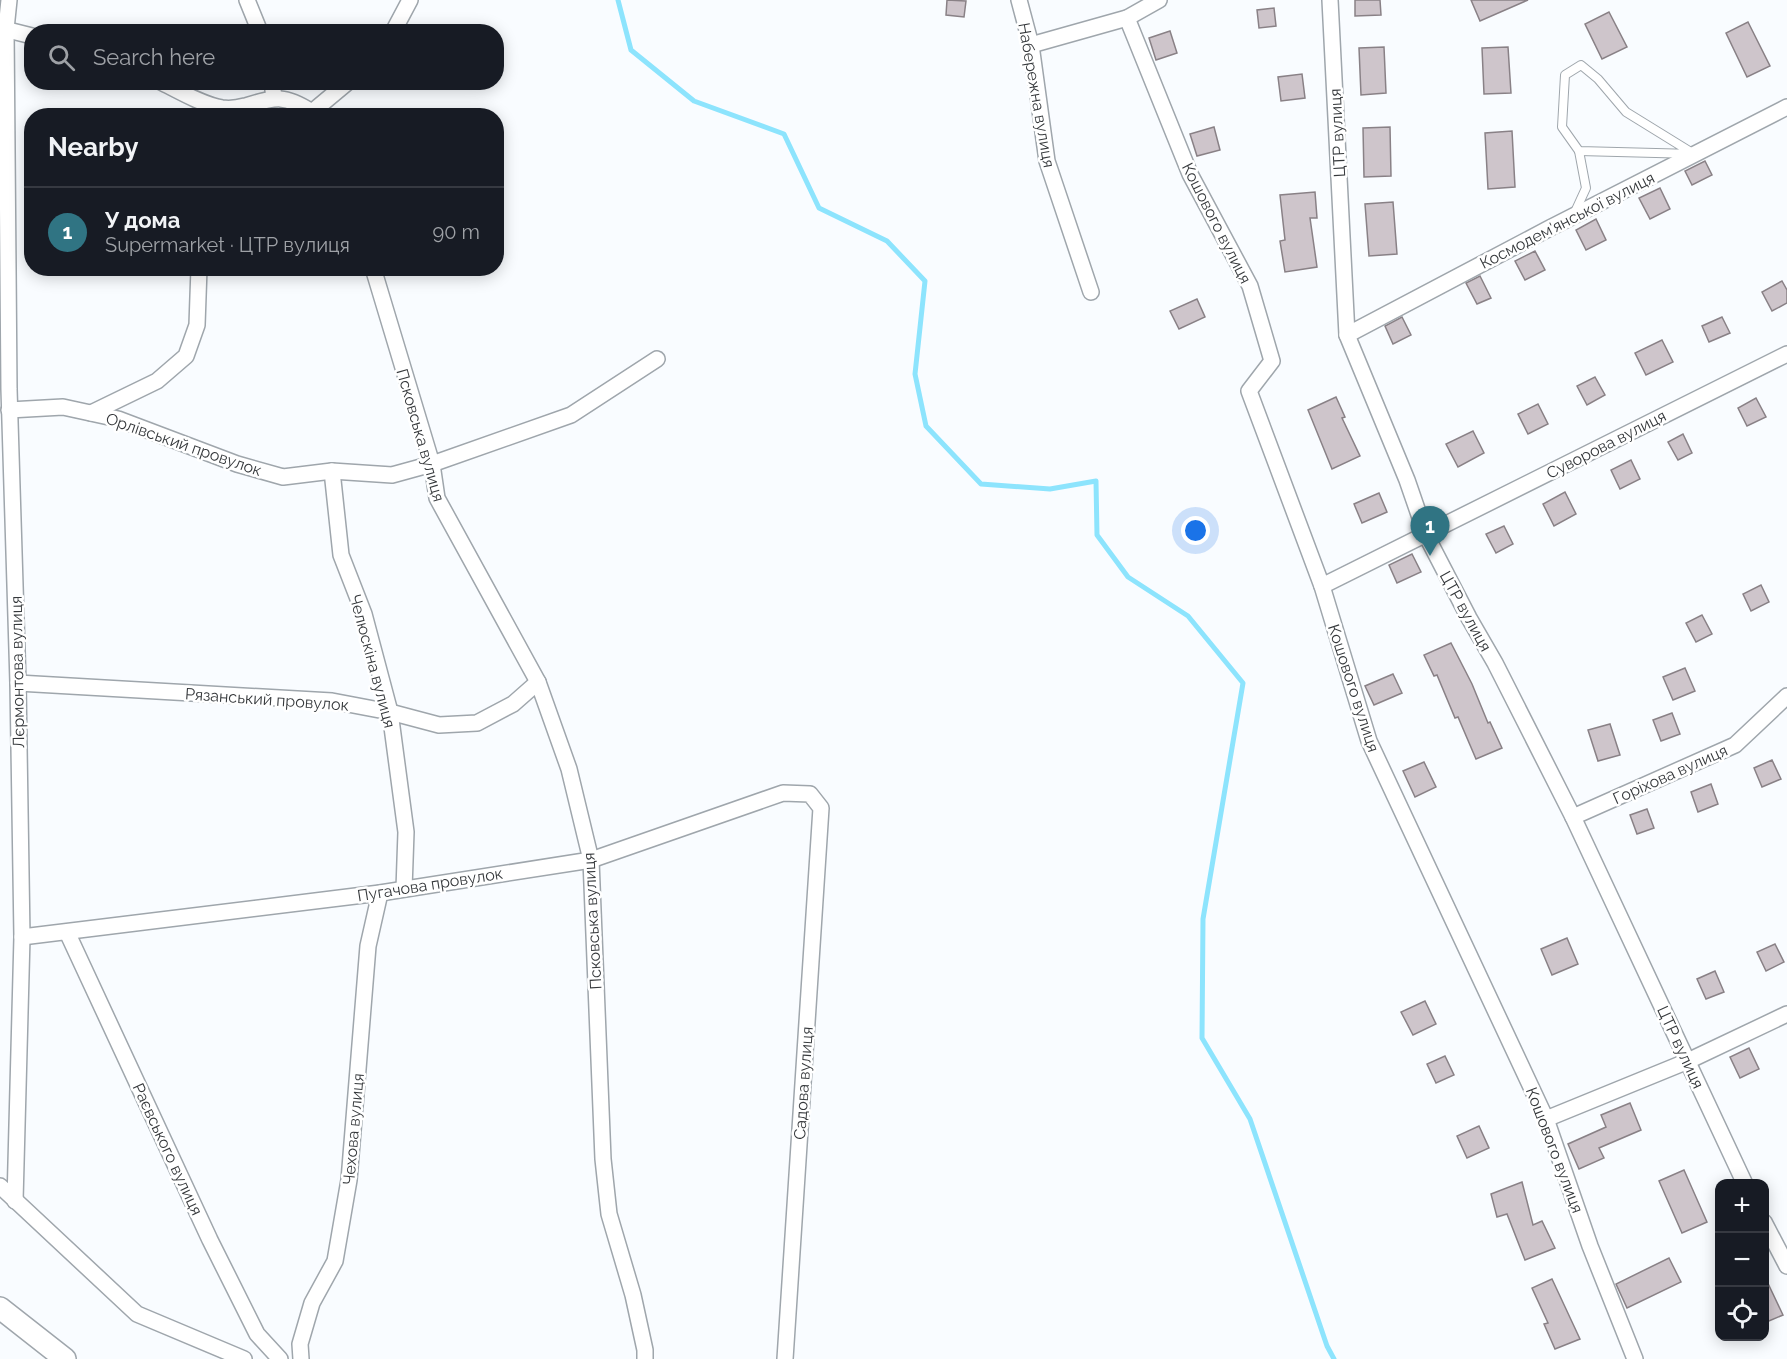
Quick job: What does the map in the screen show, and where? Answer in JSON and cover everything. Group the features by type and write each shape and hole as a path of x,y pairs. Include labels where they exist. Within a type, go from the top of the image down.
{"main road":[{"path":"0,1308 64,1359"}],"street":[{"name":"Лєрмонтова вулиця","path":"9,0 3,29 4,389 9,410 18,683 22,937 15,1201"},
{"path":"247,0 257,24"},
{"path":"397,24 410,0"},
{"name":"Набережна вулиця","path":"1019,0 1031,45 1047,161 1091,292"},
{"path":"1031,45 1127,18 1159,0"},
{"name":"ЦТР вулиця","path":"1330,0 1347,335 1407,480 1426,535 1468,618 1495,663 1573,817 1743,1179"},
{"name":"Кошового вулиця","path":"1127,18 1190,174 1250,286 1272,361 1249,391 1322,586 1369,741 1546,1119 1590,1246 1635,1359"},
{"path":"3,29 24,34"},
{"path":"173,90 202,108"},
{"path":"237,108 273,90 304,108"},
{"path":"320,108 339,90"},
{"name":"Космодем'янської вулиця","path":"1347,335 1787,107"},
{"path":"90,413 157,381 186,356 197,325 199,276"},
{"name":"Псковська вулиця","path":"375,276 432,464 437,498 538,682 569,769 591,860 603,1159 609,1214 633,1295 645,1359"},
{"name":"Суворова вулиця","path":"1322,586 1787,354"},
{"name":"Орлівський провулок","path":"9,410 63,407 118,419 237,464 283,477 332,471 392,475 432,464 571,415 657,359"},
{"name":"Челюскіна вулиця","path":"332,471 341,555 364,614 390,712 406,832 404,889"},
{"name":"Рязанський провулок","path":"18,683 332,701 390,712 439,725 477,723 513,704 538,682"},
{"name":"Горіхова вулиця","path":"1573,817 1735,745 1787,696"},
{"name":"Пугачова провулок","path":"22,937 380,893 591,860 783,792 810,794 821,808"},
{"name":"Садова вулиця","path":"785,1359 821,808"},
{"name":"Чехова вулиця","path":"301,1359 300,1344 312,1303 335,1261 350,1180 368,946 380,893"},
{"name":"Раєвського вулиця","path":"67,932 210,1240 257,1334 280,1359"},
{"path":"1546,1119 1688,1061 1787,1014"},
{"path":"0,1186 136,1314 244,1359"},
{"path":"1769,1232 1787,1266"}],"lane":[{"path":"1573,216 1586,188 1580,152 1562,127 1565,75 1581,65 1598,79 1626,111 1694,154"},
{"path":"1580,152 1694,154"}],"building":[{"path":"947,0 966,1 964,17 946,15"},
{"path":"1355,0 1380,0 1381,15 1355,16"},
{"path":"1471,0 1528,0 1480,21"},
{"path":"1274,8 1276,26 1259,28 1257,10"},
{"path":"1609,12 1627,47 1602,59 1585,24"},
{"path":"1748,22 1770,66 1747,77 1726,33"},
{"path":"1170,31 1177,53 1156,60 1149,38"},
{"path":"1384,47 1386,93 1361,95 1359,48"},
{"path":"1508,47 1511,93 1484,94 1482,48"},
{"path":"1302,74 1305,98 1281,101 1278,77"},
{"path":"1214,127 1220,150 1197,156 1190,134"},
{"path":"1390,127 1391,176 1364,177 1363,128"},
{"path":"1512,131 1515,187 1488,189 1485,133"},
{"path":"1705,161 1712,175 1692,185 1685,171"},
{"path":"1660,188 1670,209 1650,219 1639,198"},
{"path":"1315,192 1317,218 1310,218 1317,267 1285,272 1280,241 1285,240 1280,195"},
{"path":"1393,202 1397,254 1369,256 1365,204"},
{"path":"1596,219 1606,240 1586,250 1576,230"},
{"path":"1535,251 1545,270 1525,280 1515,261"},
{"path":"1480,276 1491,298 1477,304 1466,283"},
{"path":"1782,281 1787,290 1787,303 1772,311 1762,292"},
{"path":"1197,299 1205,317 1179,329 1170,311"},
{"path":"1402,317 1411,335 1393,344 1385,326"},
{"path":"1722,317 1730,333 1709,342 1702,326"},
{"path":"1662,340 1673,362 1646,375 1635,353"},
{"path":"1595,377 1605,395 1587,405 1577,386"},
{"path":"1336,397 1345,417 1342,418 1360,456 1332,469 1308,410"},
{"path":"1756,398 1766,417 1747,426 1738,408"},
{"path":"1538,404 1548,424 1528,434 1518,414"},
{"path":"1473,431 1484,453 1458,467 1446,444"},
{"path":"1683,434 1692,453 1678,460 1668,442"},
{"path":"1631,460 1640,479 1620,489 1611,470"},
{"path":"1565,492 1576,514 1554,526 1543,504"},
{"path":"1379,493 1387,512 1362,523 1354,504"},
{"path":"1504,526 1513,544 1496,553 1486,534"},
{"path":"1412,554 1421,572 1397,583 1389,565"},
{"path":"1761,585 1769,602 1751,611 1743,594"},
{"path":"1702,615 1712,634 1696,642 1686,623"},
{"path":"1451,643 1502,748 1476,759 1437,675 1434,676 1424,655"},
{"path":"1685,668 1695,691 1673,700 1663,677"},
{"path":"1393,674 1402,693 1374,705 1365,686"},
{"path":"1672,713 1680,734 1661,741 1653,720"},
{"path":"1610,724 1620,755 1598,761 1588,730"},
{"path":"1772,760 1781,779 1762,787 1754,768"},
{"path":"1424,762 1436,787 1415,797 1403,771"},
{"path":"1711,784 1718,804 1698,812 1691,792"},
{"path":"1647,809 1654,828 1637,834 1630,815"},
{"path":"1567,938 1578,964 1552,975 1541,949"},
{"path":"1775,944 1784,962 1766,971 1757,952"},
{"path":"1715,971 1724,992 1706,999 1697,979"},
{"path":"1425,1001 1436,1024 1413,1035 1401,1012"},
{"path":"1749,1048 1759,1069 1740,1078 1730,1057"},
{"path":"1445,1056 1454,1075 1436,1083 1427,1064"},
{"path":"1630,1103 1641,1130 1599,1148 1604,1158 1579,1169 1568,1144 1606,1127 1601,1115"},
{"path":"1479,1126 1489,1148 1467,1158 1457,1136"},
{"path":"1684,1170 1707,1222 1682,1233 1659,1181"},
{"path":"1522,1182 1533,1225 1542,1221 1555,1248 1525,1260 1507,1214 1497,1217 1491,1194"},
{"path":"1669,1258 1681,1282 1627,1308 1616,1284"},
{"path":"1552,1279 1580,1339 1555,1349 1544,1324 1548,1323 1532,1288"},
{"path":"1769,1286 1783,1315 1769,1321"}],"waterway":[{"path":"618,0 631,50 694,101 784,134 819,208 887,241 925,281 915,374 926,426 981,484 1050,489 1096,481 1097,535 1128,577 1188,616 1243,683 1203,919 1202,1038 1250,1119 1327,1346 1334,1359"}],"place":[{"name":"У дома","path":"1430,556"}]}
